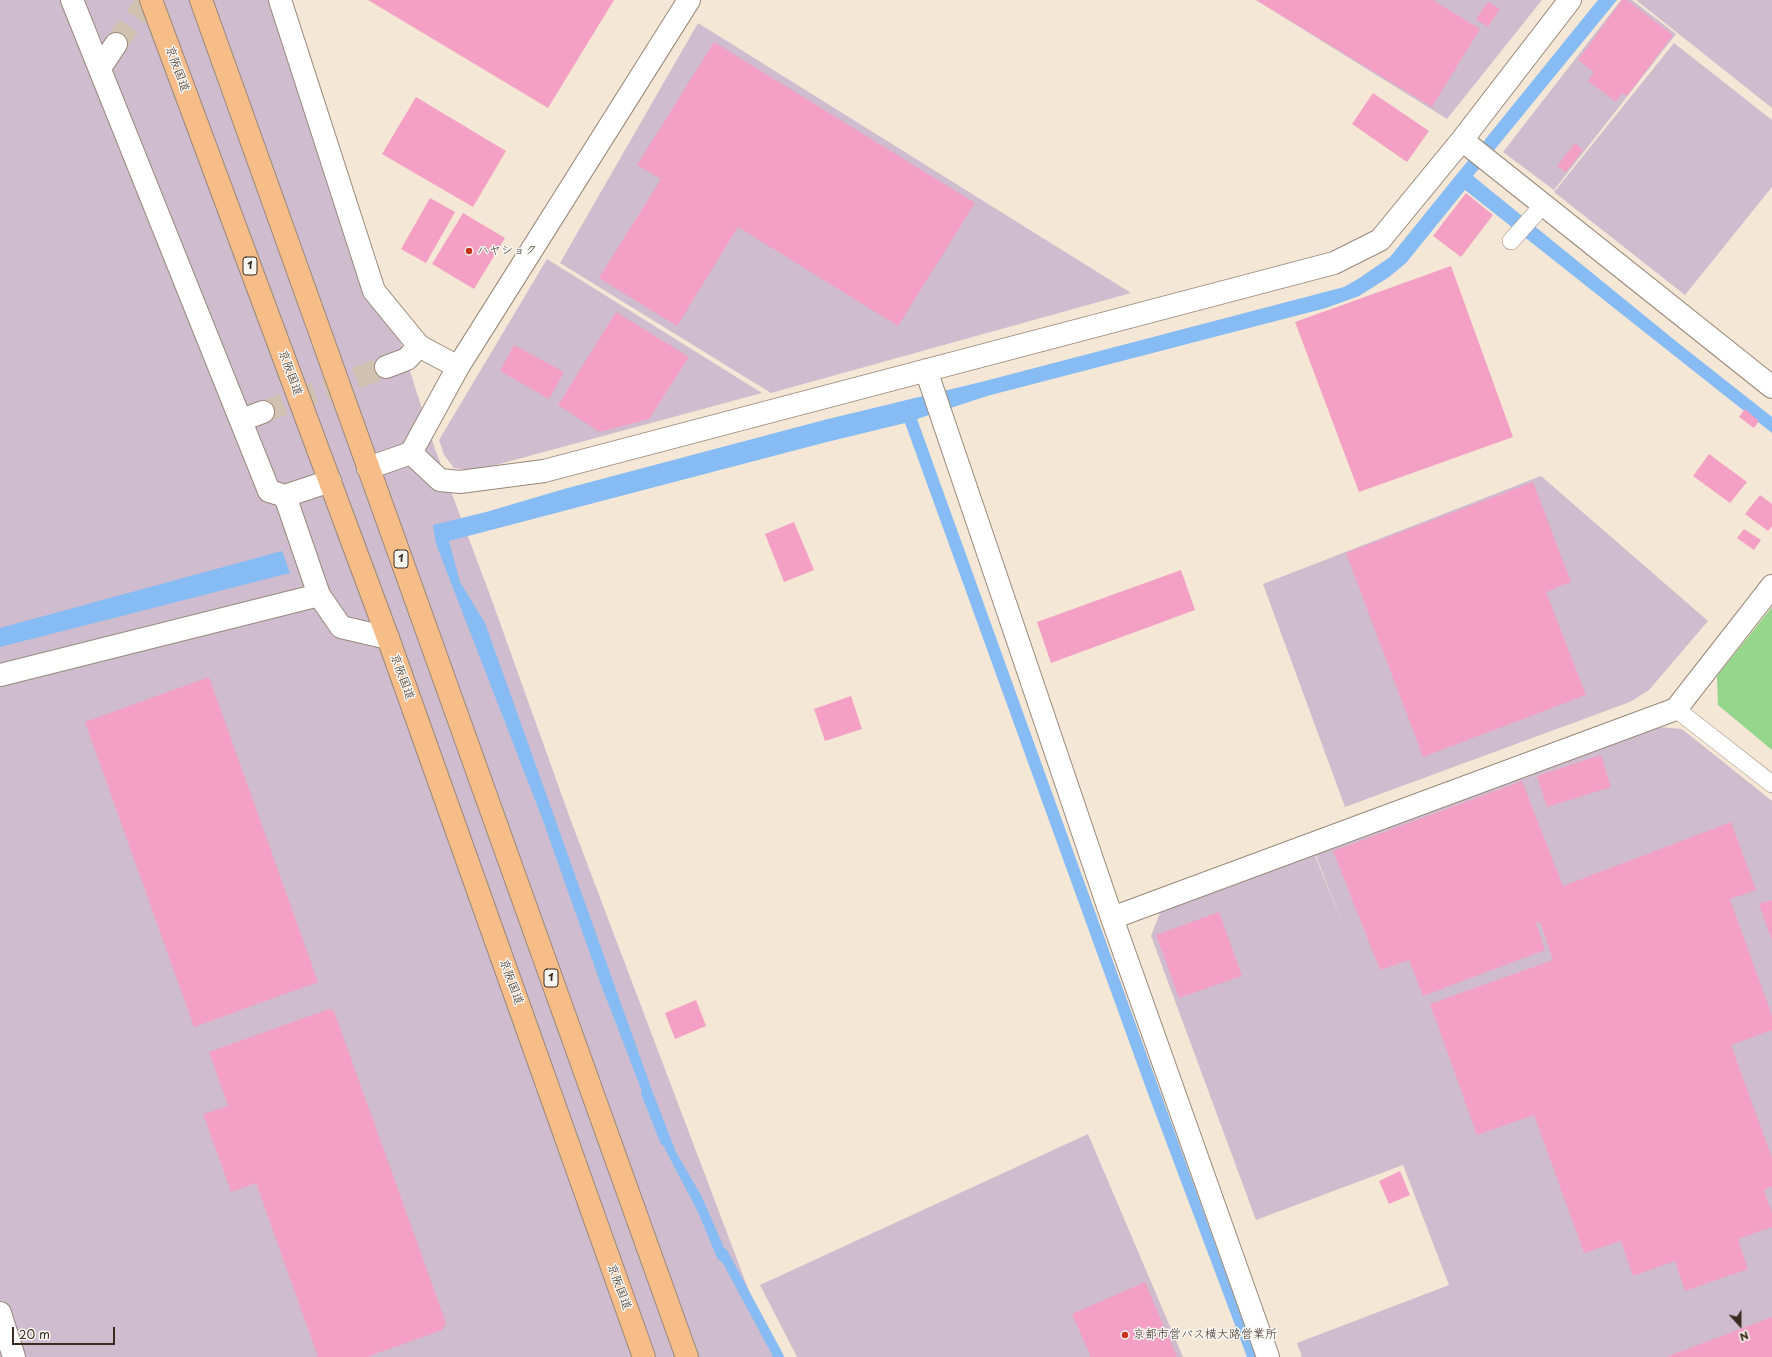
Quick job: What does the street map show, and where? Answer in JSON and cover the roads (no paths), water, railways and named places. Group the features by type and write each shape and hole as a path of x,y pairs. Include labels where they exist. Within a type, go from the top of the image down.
{"highway":[{"name":"京阪国道","path":"152,0 379,612 644,1357"},
{"name":"1","path":"201,0 687,1357"}],"street":[{"path":"72,0 269,491 285,496 330,481"},
{"path":"280,0 374,290 419,346 458,367"},
{"path":"368,468 411,453 458,367 689,0"},
{"path":"411,453 440,480 460,482 544,471 933,389 1334,262 1380,240 1475,151 1570,0"},
{"path":"100,68 116,44"},
{"path":"1475,151 1536,213 1772,387"},
{"path":"386,367 407,359 419,346"},
{"path":"933,389 1112,918 1268,1357"},
{"path":"241,420 263,412"},
{"path":"285,496 319,595 341,627 388,638"},
{"path":"1112,918 1676,709 1772,586"},
{"path":"0,675 319,595"},
{"path":"0,1313 4,1336 14,1357"}],"lane":[{"path":"1514,238 1536,213"},
{"path":"1676,709 1772,784"}],"water":[{"path":"1598,0 1617,0 1473,176 1677,342 1772,417 1772,433 1465,190 1406,263 1389,277 1359,296 1326,308 987,396 917,419 1256,1357 1247,1357 1147,1091 905,423 449,541 460,582 485,623 653,1093 676,1152 702,1197 731,1264 726,1266 717,1258 698,1212 665,1149 654,1110 641,1089 600,982 542,818 436,544 433,525 824,420 985,381 1344,287 1390,257"},
{"path":"282,551 290,573 0,647 0,628"}],"waterway":[{"path":"646,1093 665,1141"},
{"path":"723,1253 779,1357"}],"tunnel":[{"path":"116,44 148,0"},
{"path":"263,412 386,367"}],"place":[{"name":"ハヤショク","path":"469,251"},
{"name":"京都市営バス横大路営業所","path":"1125,1335"}]}
